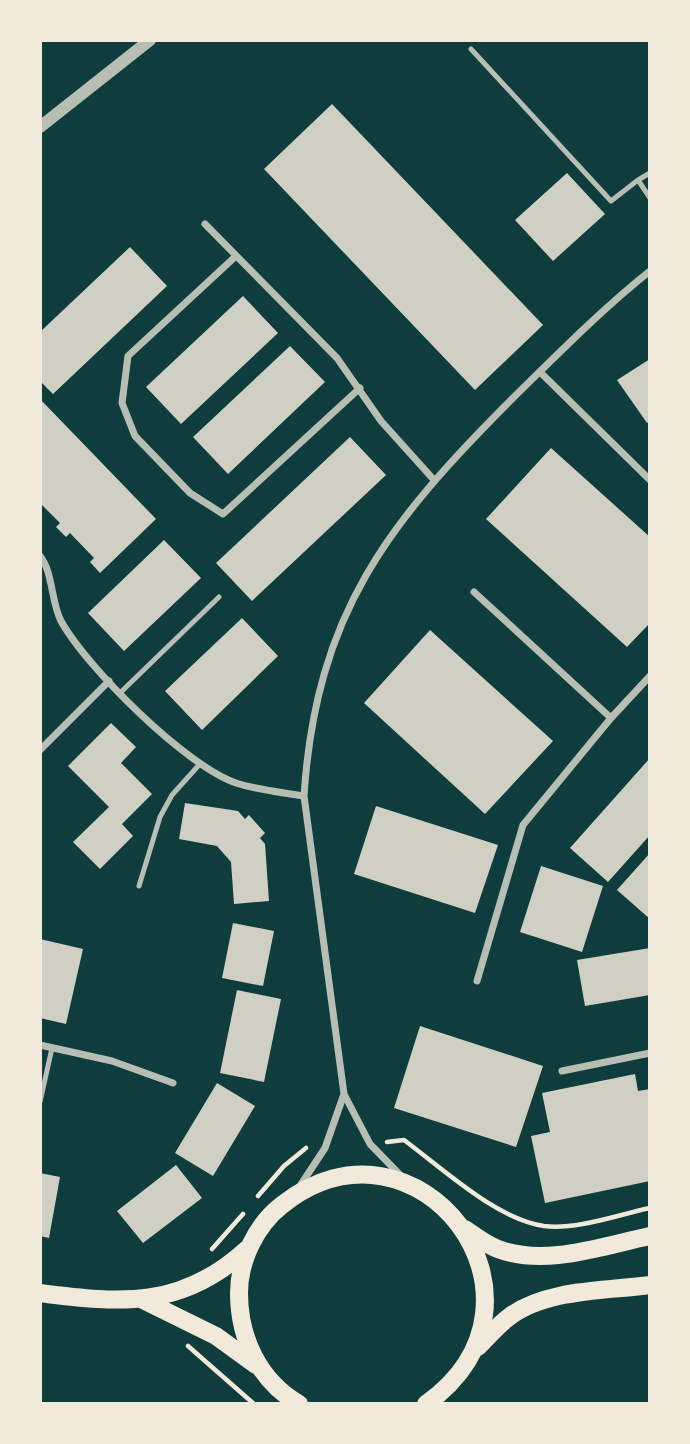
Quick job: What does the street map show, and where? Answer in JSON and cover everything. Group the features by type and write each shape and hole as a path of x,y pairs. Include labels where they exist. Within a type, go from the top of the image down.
{"main road":[{"path":"40,1293 143,1300 198,1285 222,1272 250,1246 276,1209 293,1196 338,1177 386,1177 410,1184 450,1211 465,1229 477,1252 484,1276 486,1302 474,1351"},
{"path":"465,1229 498,1249 531,1256 558,1255 650,1236"},
{"path":"250,1246 243,1266 239,1310 247,1341 261,1370"},
{"path":"426,1404 440,1398 474,1351 508,1317 526,1307 568,1296 650,1285"},
{"path":"143,1300 216,1336 261,1370 275,1386 299,1404"}],"street":[{"path":"40,127 150,40"},
{"path":"205,224 337,358 388,430 434,480"},
{"path":"236,256 128,356 122,403 135,436 190,493 223,514 360,388"},
{"path":"410,1184 370,1144 344,1094 304,796 307,749 318,692 331,649 369,566 434,480 540,372 650,271"},
{"path":"540,372 650,480"},
{"path":"40,556 61,621 109,681 199,765 234,782 304,796"},
{"path":"474,593 611,718"},
{"path":"477,981 523,825 611,718 650,676"},
{"path":"40,750 109,681"},
{"path":"40,1045 111,1061 173,1083"},
{"path":"562,1071 650,1053"},
{"path":"293,1196 325,1148 344,1094"}],"lane":[{"path":"471,48 611,201 650,173"},
{"path":"638,180 650,198"},
{"path":"121,692 219,597"},
{"path":"139,886 160,817 172,795 199,765"},
{"path":"40,1102 52,1048"}],"path":[{"path":"404,1140 501,1211 524,1221 546,1226 564,1225 650,1208"},
{"path":"256,1199 284,1166 304,1148"},
{"path":"209,1252 248,1208"},
{"path":"182,1341 254,1404"}],"building":[{"path":"332,104 543,325 475,390 264,169"},
{"path":"567,173 605,214 553,261 515,220"},
{"path":"130,247 167,286 53,394 40,381 40,332"},
{"path":"243,296 278,333 181,424 146,387"},
{"path":"290,346 325,382 228,474 193,437"},
{"path":"650,359 650,421 647,423 617,380"},
{"path":"40,399 156,519 100,573 90,562 94,558 70,533 66,537 56,527 60,523 40,503"},
{"path":"350,437 386,475 252,601 216,563"},
{"path":"551,448 650,537 650,623 627,647 486,519"},
{"path":"164,540 201,578 124,651 88,613"},
{"path":"242,618 278,656 202,730 165,691"},
{"path":"430,630 553,741 485,814 364,703"},
{"path":"111,723 136,747 121,763 152,794 122,824 133,836 100,869 73,842 109,807 68,766"},
{"path":"650,758 650,835 608,882 570,848"},
{"path":"185,803 238,811 245,819 249,815 265,833 260,838 265,844 269,901 234,904 231,862 217,846 179,839"},
{"path":"376,806 498,845 475,913 354,874"},
{"path":"650,853 650,919 617,890"},
{"path":"541,866 603,886 582,952 520,932"},
{"path":"233,923 274,931 263,986 222,978"},
{"path":"40,939 83,949 66,1024 40,1018"},
{"path":"650,948 650,995 585,1006 577,960"},
{"path":"237,990 281,999 264,1082 220,1073"},
{"path":"420,1026 543,1066 516,1147 394,1108"},
{"path":"635,1074 638,1091 650,1089 650,1181 545,1203 531,1136 550,1132 542,1093"},
{"path":"217,1083 255,1106 213,1176 175,1153"},
{"path":"176,1165 202,1198 143,1243 117,1211"},
{"path":"40,1173 60,1177 49,1238 40,1236"}]}
